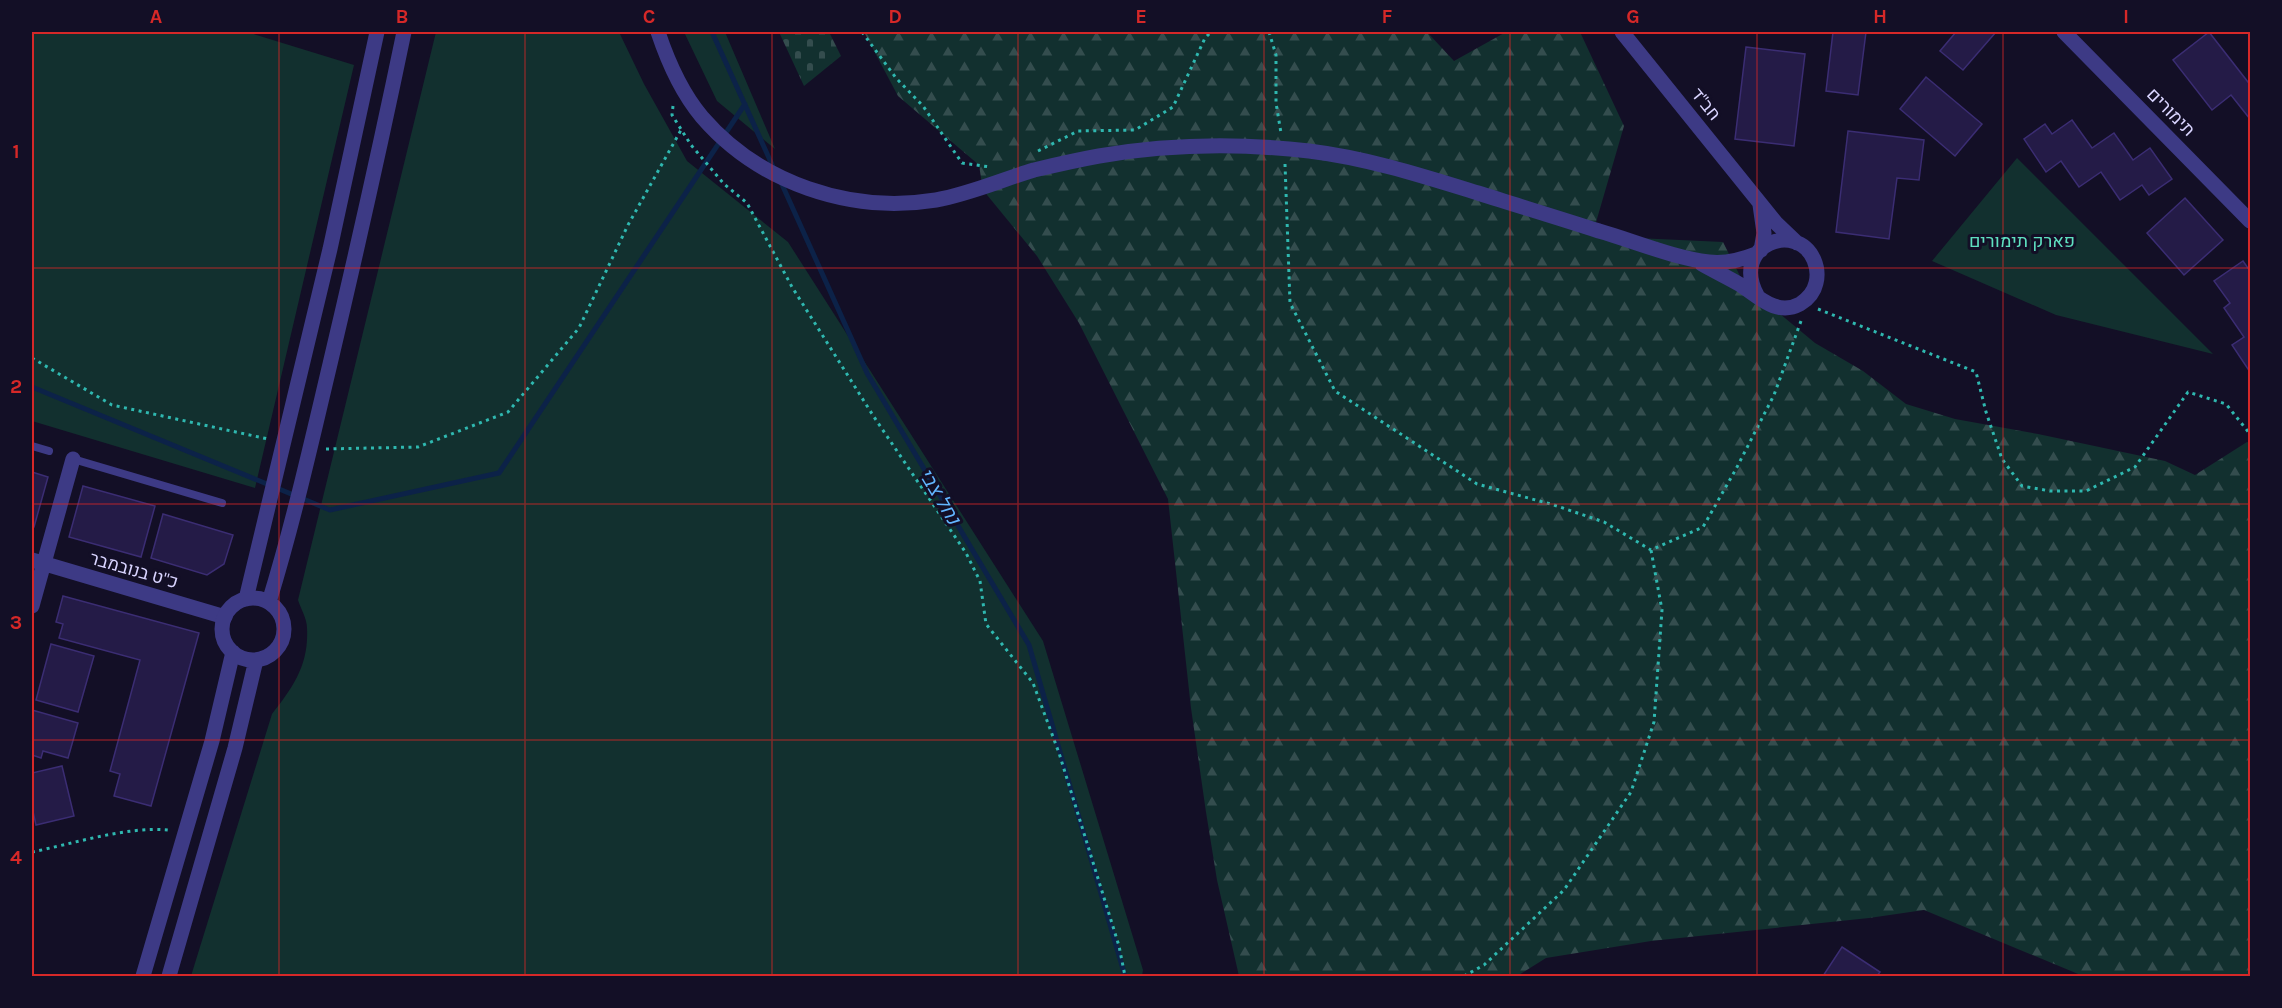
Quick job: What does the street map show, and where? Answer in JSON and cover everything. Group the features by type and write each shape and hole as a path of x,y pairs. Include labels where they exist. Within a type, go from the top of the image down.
{"street":[{"path":"246,598 345,183 377,32"},
{"path":"269,602 283,557 309,450 358,243 404,32"},
{"path":"658,32 672,70 684,91 702,117 728,142 768,171 790,182 831,196 878,202 932,201 1033,171 1099,156 1213,145 1284,148 1348,157 1409,172 1690,258 1721,262 1746,258 1775,241 1786,240 1807,249 1814,258 1817,280 1813,291 1797,306 1775,307 1690,258"},
{"name":"חב\"ד","path":"1622,32 1776,223 1797,243"},
{"name":"תימורים","path":"2064,32 2250,221"},
{"name":"חב\"ד","path":"1759,202 1764,219 1764,233 1759,252"},
{"path":"1757,295 1749,275 1751,264 1759,252"},
{"path":"32,606 38,562 73,459"},
{"name":"כ\"ט בנובמבר","path":"38,562 225,617"},
{"path":"246,598 260,598 269,602 282,616 284,636 274,652 256,660 233,652 223,636 225,617 233,605 246,598"},
{"path":"143,976 212,741 233,652"},
{"path":"169,976 235,748 256,660"}],"lane":[{"path":"32,446 49,451"},
{"path":"73,459 222,503"}],"path":[{"path":"862,32 896,78 923,106 962,163 999,168"},
{"path":"1030,154 1078,131 1135,130 1173,108 1205,38 1211,32"},
{"path":"1269,32 1276,55 1276,104 1284,148 1290,303 1335,392 1477,484 1554,505 1604,522 1651,550 1662,610 1654,722 1631,792 1564,890 1484,965 1464,976"},
{"path":"673,105 672,115 691,146 724,184 747,203 792,287 874,417 966,553 980,581 986,624 1033,682 1063,765 1119,946 1125,976"},
{"path":"309,450 418,447 508,412 579,328 628,225 681,130"},
{"path":"1816,309 1976,372 1986,412 2002,459 2022,486 2050,491 2086,491 2135,467 2188,392 2226,404 2250,434"},
{"path":"1651,550 1703,527 1774,395 1803,316"},
{"path":"32,358 112,405 284,443"},
{"path":"32,852 134,831 154,829 186,832"}],"green space":[{"path":"32,32 247,32 354,65 255,488 32,421"},
{"path":"436,32 619,32 644,84 687,161 788,242 1043,641 1143,970 1142,976 191,976 272,714 293,685 305,653 307,625 298,600"},
{"path":"684,32 725,32 775,149 717,101"},
{"path":"779,32 829,32 841,56 804,86"},
{"path":"864,32 1427,32 1454,61 1506,32 1580,32 1624,126 1592,236 1723,242 1744,284 1815,343 1863,371 1906,404 1955,419 2165,461 2195,475 2247,442 2250,443 2250,976 2083,976 1924,910 1651,941 1546,958 1517,976 1239,976 1217,880 1206,812 1191,708 1168,499 1079,323 1037,256 983,190 979,165 898,96"},
{"name":"פארק תימורים","path":"2017,158 2213,354 2056,315 1932,261"}],"building":[{"path":"1833,32 1866,32 1858,95 1826,91"},
{"path":"1956,32 1996,32 1963,70 1940,51"},
{"path":"2209,32 2248,82 2250,80 2250,119 2231,95 2212,110 2173,60"},
{"path":"1746,47 1805,54 1794,146 1735,139"},
{"path":"1926,77 1982,124 1955,156 1900,109"},
{"path":"2072,120 2092,148 2114,133 2133,160 2150,148 2172,179 2149,195 2142,185 2120,200 2101,172 2079,187 2061,161 2046,172 2024,139 2045,124 2052,134"},
{"path":"1848,131 1924,140 1919,180 1897,178 1889,239 1836,232"},
{"path":"2185,198 2223,240 2184,275 2147,233"},
{"path":"2243,261 2250,271 2250,372 2232,345 2244,337 2224,308 2230,303 2214,281"},
{"path":"32,472 48,477 34,527 32,527"},
{"path":"83,486 155,506 141,557 69,537"},
{"path":"163,514 233,535 224,564 207,575 151,558"},
{"path":"63,596 199,633 151,806 114,796 120,774 110,771 140,660 59,638 63,624 56,622"},
{"path":"51,644 94,656 78,712 36,700"},
{"path":"32,710 78,723 68,758 43,751 41,758 32,755"},
{"path":"62,766 74,816 36,825 32,807 32,773"},
{"path":"1842,947 1880,972 1877,976 1823,976"}],"waterway":[{"name":"נחל צבי","path":"712,32 774,169"},
{"path":"32,387 330,510 499,473 745,104"},
{"name":"נחל צבי","path":"780,180 867,373 1029,645 1125,976"}]}
